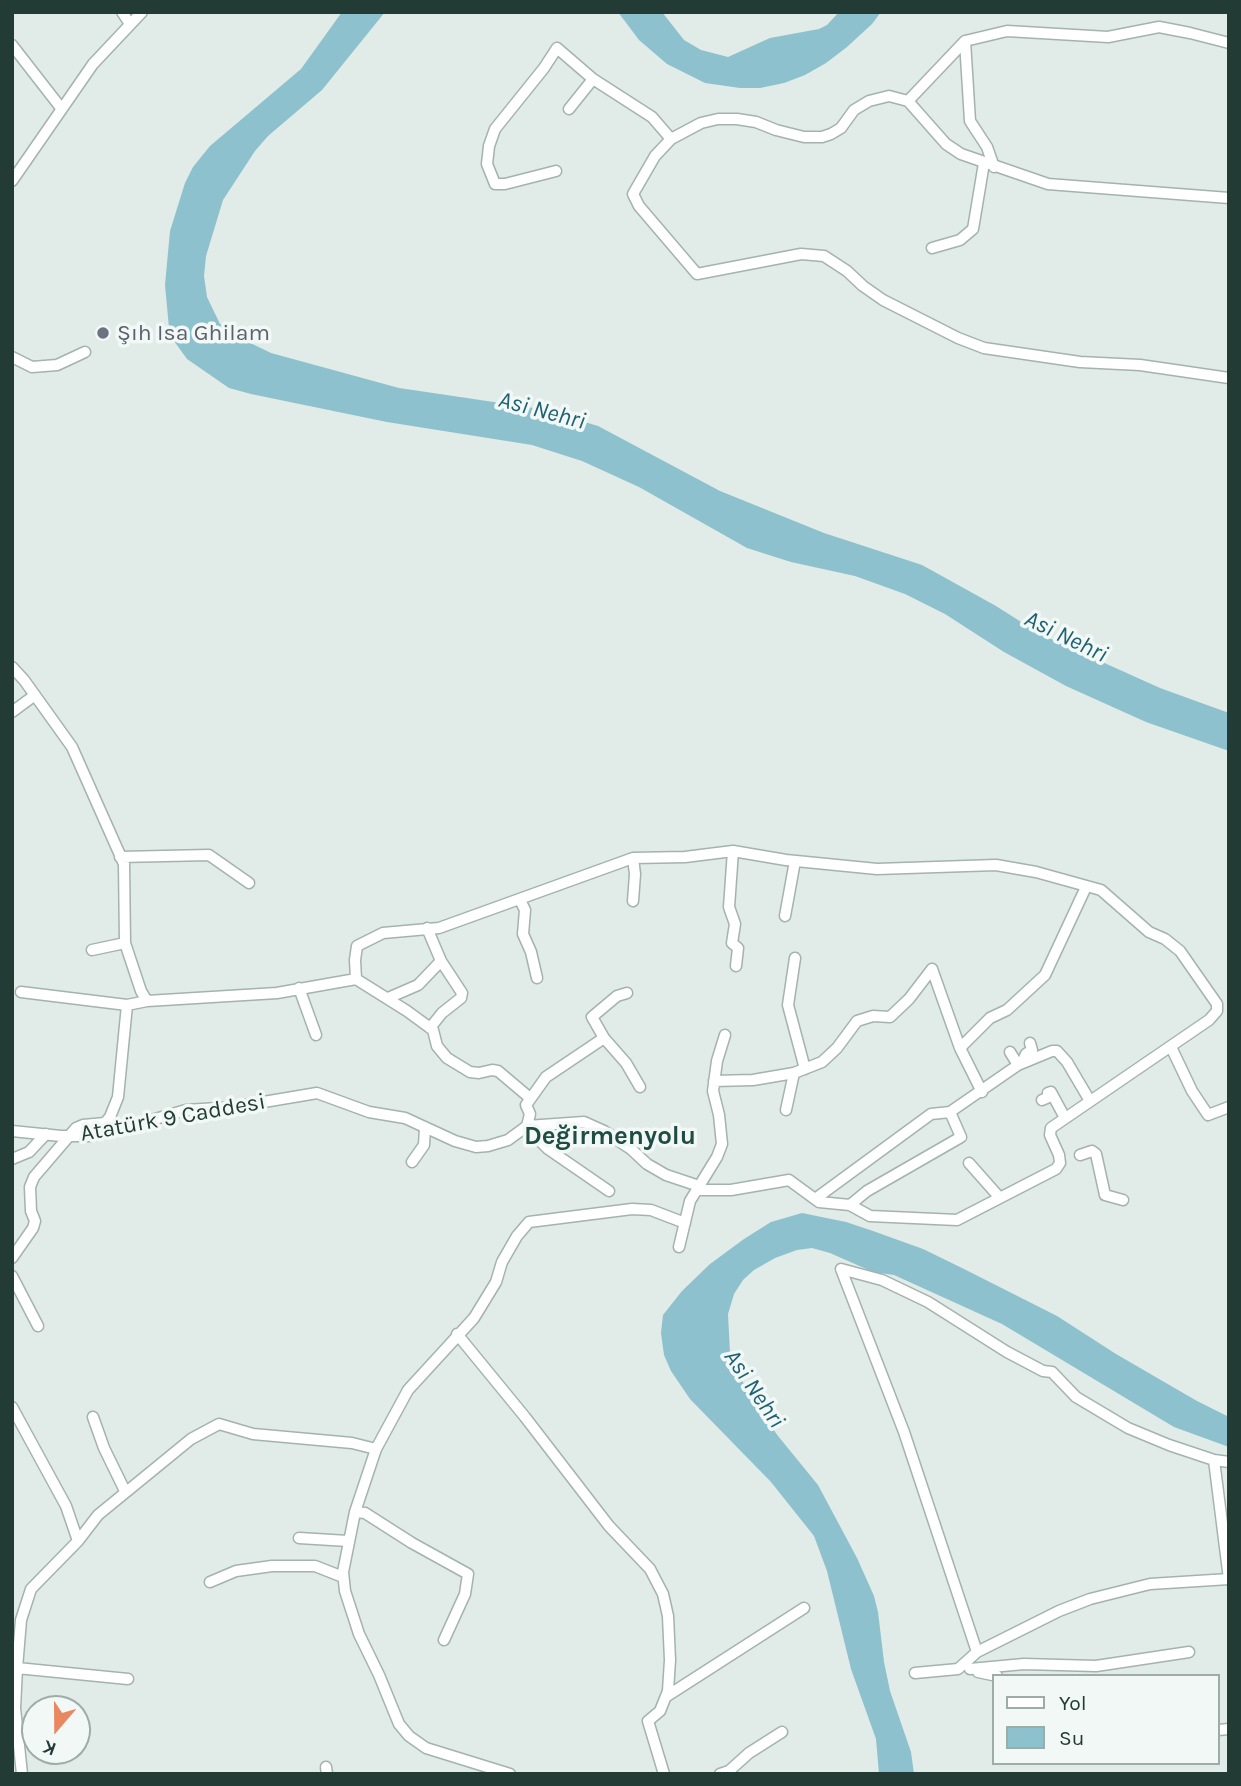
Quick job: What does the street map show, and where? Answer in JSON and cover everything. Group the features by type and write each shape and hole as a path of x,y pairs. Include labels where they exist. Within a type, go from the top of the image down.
{"street":[{"path":"122,12 130,24"},
{"path":"12,181 93,64 142,12"},
{"path":"908,101 965,41 1007,31 1108,37 1158,27 1229,43"},
{"path":"932,248 960,240 974,229 989,165 987,147 970,121 965,41"},
{"path":"13,46 61,108"},
{"path":"556,171 495,184 487,164 495,129 557,48 593,79 652,117 671,139"},
{"path":"569,109 593,79"},
{"path":"1229,198 1048,184 961,154 946,144 908,101 889,96 869,101 855,110 841,128 822,136 804,137 756,122 727,119 701,123 671,139 655,156 633,194 639,206 697,274 801,254 824,256 883,300 958,338 984,348 1080,362 1140,365 1229,378"},
{"path":"12,356 32,367 57,365 85,352"},
{"path":"12,667 72,747 124,864 125,943 141,992 147,1001"},
{"path":"12,712 35,695"},
{"path":"733,851 729,907 735,924 732,943 738,948 736,966"},
{"path":"356,979 357,946 383,933 439,928 633,858 685,857 733,851 877,869 996,865 1036,872 1101,890 1149,932 1165,939 1180,951 1217,1004 1217,1011 1213,1016 1171,1047 1145,1071 1090,1101 1051,1128 1049,1132 1059,1155 1058,1166 964,1217 949,1222 870,1216 850,1205 819,1202 789,1180 731,1190 698,1188 666,1175 604,1131 584,1122 527,1126"},
{"path":"120,857 209,855 249,883"},
{"path":"633,858 633,901"},
{"path":"785,916 795,860"},
{"path":"994,878 996,865"},
{"path":"960,1048 990,1018 1007,1010 1045,975 1086,887"},
{"path":"520,900 525,909 523,934 531,952 537,978"},
{"path":"427,928 441,961 462,993 461,998 442,1013 430,1028"},
{"path":"92,950 125,943"},
{"path":"786,1110 799,1071 788,1005 795,958"},
{"path":"388,998 418,985 441,961"},
{"path":"714,1081 753,1080 799,1071 822,1062 858,1021 873,1016 890,1017 909,999 932,969 960,1048 982,1092"},
{"path":"21,992 127,1005 147,1001 277,993 356,979 433,1030 437,1046 447,1058 470,1072 498,1071 530,1098"},
{"path":"299,988 316,1035"},
{"path":"627,993 617,996 593,1016 604,1038 626,1062 640,1087"},
{"path":"12,1258 35,1221 31,1211 30,1187 34,1177 76,1128 105,1123 110,1117 118,1097 127,1005"},
{"path":"679,1247 690,1201 722,1144 713,1091 717,1061 725,1035"},
{"path":"527,1126 530,1114 526,1105 546,1076 604,1038"},
{"path":"1020,1064 1026,1054 1032,1051 1030,1043"},
{"path":"1171,1047 1192,1091 1208,1115 1229,1107"},
{"path":"815,1199 930,1114 950,1112 1020,1064 1057,1051 1067,1062 1090,1101"},
{"path":"1010,1052 1020,1064"},
{"path":"1042,1100 1049,1097 1051,1092 1065,1118"},
{"name":"Atatürk 9 Caddesi","path":"12,1130 90,1136 186,1110 234,1107 317,1093 369,1112 405,1118 455,1141 482,1147 508,1140 527,1126"},
{"path":"850,1205 867,1191 961,1137 950,1112"},
{"path":"412,1161 424,1145 425,1126"},
{"path":"527,1126 548,1149 609,1191"},
{"path":"12,1159 29,1152 46,1134"},
{"path":"1080,1155 1092,1151 1096,1154 1105,1195 1123,1200"},
{"path":"969,1163 1000,1198"},
{"path":"510,1774 426,1748 399,1724 359,1634 345,1591 348,1541 355,1512 376,1449 408,1390 474,1318 496,1282 502,1262 528,1222 632,1209 651,1210 685,1223"},
{"path":"977,1652 904,1432 841,1269 882,1280 928,1302 1007,1352 1043,1371 1052,1372 1076,1397 1128,1428 1214,1460 1229,1462"},
{"path":"12,1276 38,1326"},
{"path":"457,1334 609,1527 650,1569 663,1594 668,1616 670,1662 667,1696 660,1711 648,1721 664,1774"},
{"path":"12,1407 66,1506 78,1541"},
{"path":"93,1417 104,1448 125,1491"},
{"path":"22,1774 15,1708 21,1620 31,1589 78,1541 98,1515 191,1439 219,1423 253,1434 352,1443 376,1449"},
{"path":"969,1665 977,1652 1059,1611 1103,1595 1150,1584 1229,1579 1214,1460"},
{"path":"355,1512 366,1513 412,1543 468,1574 465,1594 444,1640"},
{"path":"299,1538 348,1541"},
{"path":"210,1581 236,1571 272,1566 315,1566 344,1577"},
{"path":"667,1696 804,1608"},
{"path":"915,1673 958,1669 969,1665 1096,1666 1189,1652"},
{"path":"969,1665 992,1674"},
{"path":"17,1668 128,1679"},
{"path":"720,1774 729,1771 749,1753 782,1732"}],"water":[{"name":"Asi Nehri","path":"342,12 385,12 322,90 268,136 255,151 223,200 206,256 204,276 207,297 220,324 236,336 271,353 399,388 541,409 598,426 720,491 824,533 922,565 1040,634 1160,688 1229,713 1229,751 1146,722 1066,686 1004,652 945,614 905,594 855,576 791,562 747,548 639,487 582,461 532,445 387,422 251,394 229,388 187,359 174,341 169,328 165,285 170,231 185,183 193,167 210,146 301,69"},
{"path":"618,12 662,12 684,40 701,50 728,57 770,38 819,29 827,25 839,12 881,12 847,47 805,75 760,88 740,88 705,83 667,64 639,40"},
{"path":"802,1213 846,1222 923,1249 1057,1316 1116,1354 1229,1417 1229,1447 1174,1427 1002,1324 894,1275 873,1272 830,1253 812,1248 797,1250 775,1258 743,1280 734,1294 728,1314 730,1353 755,1404 818,1485 874,1596 890,1691 911,1752 914,1774 879,1774 876,1739 851,1669 827,1571 814,1536 771,1482 690,1399 671,1371 664,1355 661,1333 663,1315 682,1291 710,1264 744,1239 771,1222"}],"place":[{"name":"Şıh Isa Ghilam","path":"103,333"}],"district":[{"name":"Değirmenyolu","path":"610,1137"}]}
